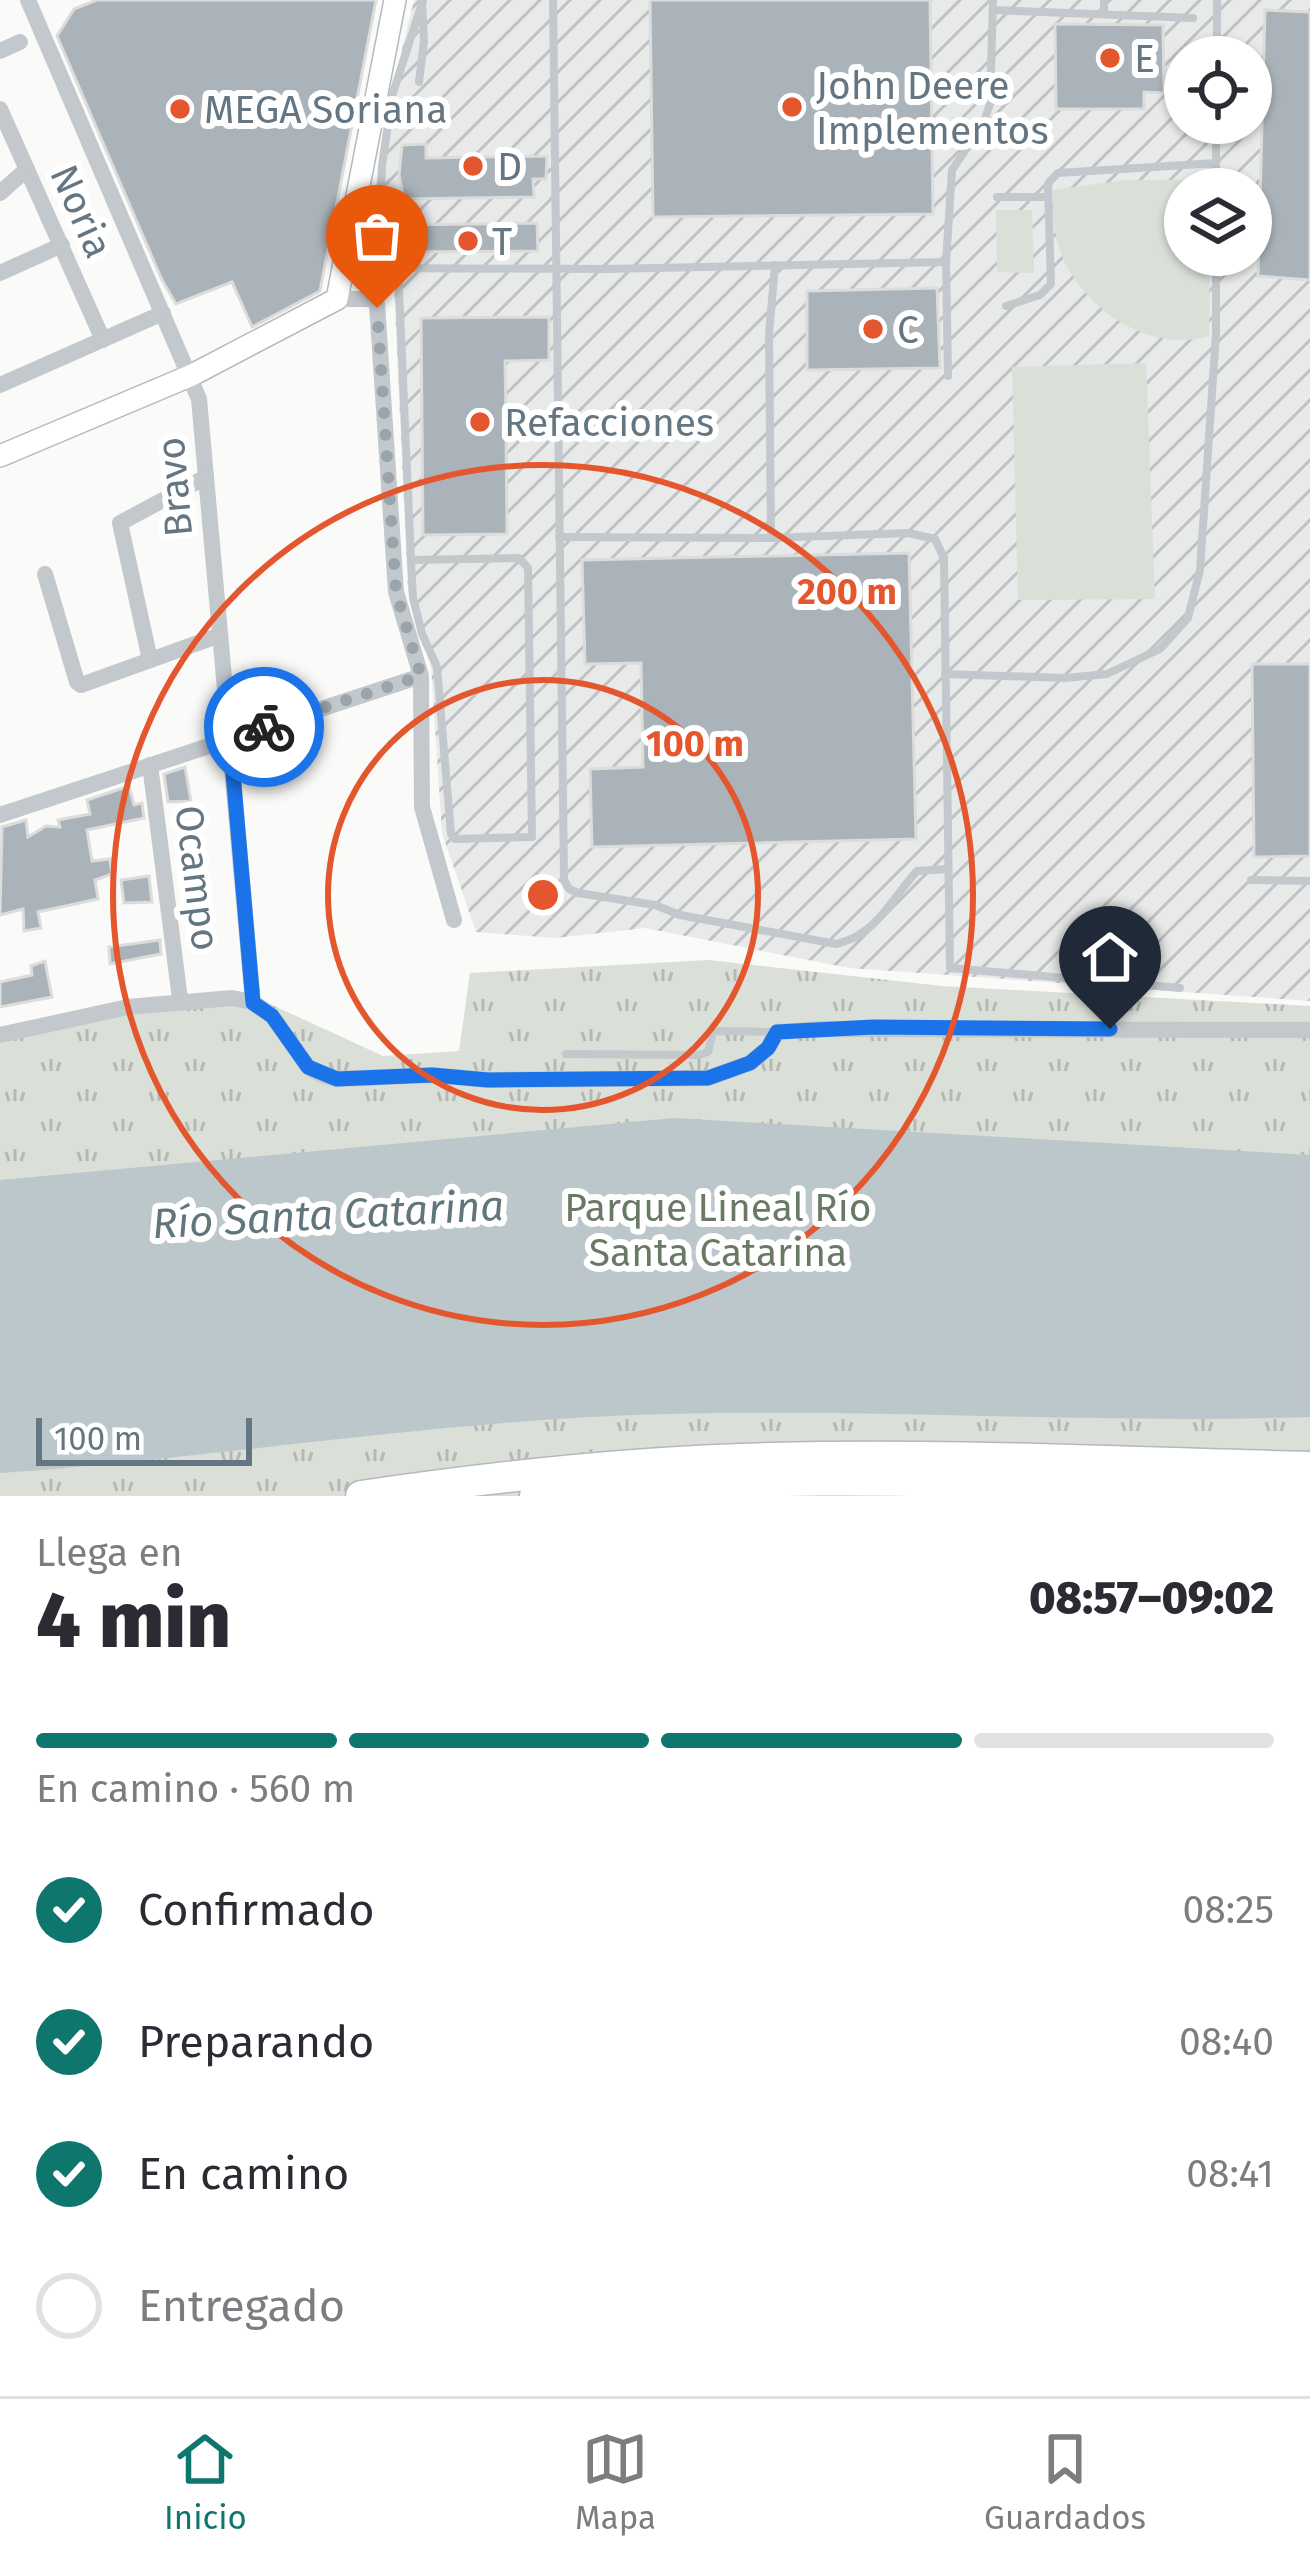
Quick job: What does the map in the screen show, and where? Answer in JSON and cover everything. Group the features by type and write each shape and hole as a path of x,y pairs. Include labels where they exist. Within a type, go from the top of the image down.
{"highway":[{"path":"361,1496 561,1470 776,1457 1310,1467"},
{"path":"535,1496 646,1484 748,1480 1310,1490"}],"street":[{"name":"Bravo","path":"28,0 199,399 253,1003"},
{"path":"337,299 395,0"},
{"path":"0,51 20,42"},
{"name":"Noria","path":"0,110 103,340"},
{"path":"0,193 27,169"},
{"path":"0,273 62,245"},
{"path":"0,456 192,375 337,299 374,299 396,592 421,676 422,807 454,920"},
{"path":"0,385 163,314"},
{"path":"150,660 120,523 206,477"},
{"path":"45,574 77,684 83,686 220,635"},
{"path":"0,815 421,676"},
{"name":"Ocampo","path":"150,765 180,999"},
{"path":"0,1036 54,1021 213,997 253,1003 272,1016 308,1067 337,1079 432,1075 488,1080 708,1078 750,1063 768,1048 777,1032 873,1027 1310,1030"}],"lane":[{"path":"553,0 563,869 569,889 836,944 856,936 889,911 917,872 947,868"},
{"path":"1104,0 1104,14"},
{"path":"1216,0 1216,36"},
{"path":"419,82 422,1"},
{"path":"411,560 525,560 532,837 451,836 436,667 412,598 398,268 381,189 392,96 422,1"},
{"path":"948,376 946,262 952,170 983,124 990,104 993,5 1193,18"},
{"path":"1216,144 1216,168"},
{"path":"1006,306 1040,295 1051,284 1049,182 1063,172 1216,163"},
{"path":"997,197 1048,197"},
{"path":"344,268 946,262"},
{"path":"771,538 770,334 776,265"},
{"path":"945,674 1065,678 1107,674 1160,650 1188,618 1200,570 1216,276"},
{"path":"559,538 908,533 935,539 944,558 948,959 952,970 1180,988"},
{"path":"1251,880 1310,881"},
{"path":"566,1054 699,1054 708,1052 713,1031 777,1032"}],"shaded area":[{"path":"414,0 1310,0 1310,1001 849,968 645,928 556,938 476,932 442,833 431,667 408,591 394,288 391,252 375,190 391,94"}],"green space":[{"path":"1164,180 1164,276 1210,276 1209,336 1188,340 1146,334 1092,300 1062,256 1052,190"},
{"path":"996,210 1032,210 1034,273 997,272"},
{"path":"1146,363 1155,599 1018,600 1012,367"},
{"name":"Parque Lineal Río Santa Catarina","path":"709,960 942,986 1310,1006 1310,1496 0,1496 0,1043 138,1011 257,998 383,1056 459,1051 470,973"}],"water":[{"name":"Río Santa Catarina","path":"675,1118 1310,1155 1310,1417 770,1413 590,1417 0,1473 0,1180"}],"building":[{"path":"97,0 376,0 320,291 252,327 232,282 176,304 57,36 74,9"},
{"name":"John Deere Implementos","path":"650,0 930,0 933,214 653,217"},
{"path":"1265,10 1310,12 1310,280 1258,276 1272,276 1272,168 1261,168 1261,144 1272,144 1272,36 1264,36"},
{"name":"E","path":"1055,24 1163,25 1164,93 1144,92 1144,109 1056,109"},
{"name":"D","path":"426,144 426,158 547,156 546,179 533,179 534,197 404,199 399,175 402,145"},
{"name":"T","path":"537,223 538,251 403,252 399,232 399,225"},
{"name":"C","path":"937,288 940,368 807,370 807,291"},
{"name":"Refacciones","path":"549,317 549,360 505,361 506,414 538,414 538,430 506,430 507,534 423,535 421,318"},
{"path":"909,553 916,839 592,847 590,769 643,767 641,663 585,664 582,560"},
{"path":"1252,664 1310,664 1310,856 1254,857"},
{"path":"185,767 191,801 168,802 164,774"},
{"path":"129,786 134,805 142,803 144,818 87,830 92,861 110,859 112,874 95,880 98,899 38,912 41,928 24,931 23,909 0,915 2,827 26,820 28,837 46,826 60,827 58,820 90,814 87,800"},
{"path":"149,876 152,902 124,903 121,880"},
{"path":"160,940 161,954 110,964 109,947"},
{"path":"45,961 52,997 0,1007 0,982 32,975 31,966"}],"way so far":[{"path":"264,727 421,676 396,592 377,308"}],"place":[{"name":"E","path":"1110,58"},
{"name":"John Deere Implementos","path":"792,107"},
{"name":"MEGA Soriana","path":"180,109"},
{"name":"D","path":"473,166"},
{"name":"T","path":"468,241"},
{"name":"C","path":"873,329"},
{"name":"Refacciones","path":"480,422"}],"route":[{"path":"264,727 230,739 253,1003 272,1016 308,1067 322,1075 337,1079 432,1075 488,1080 708,1078 750,1063 768,1048 777,1032 873,1027 1110,1029"}]}
